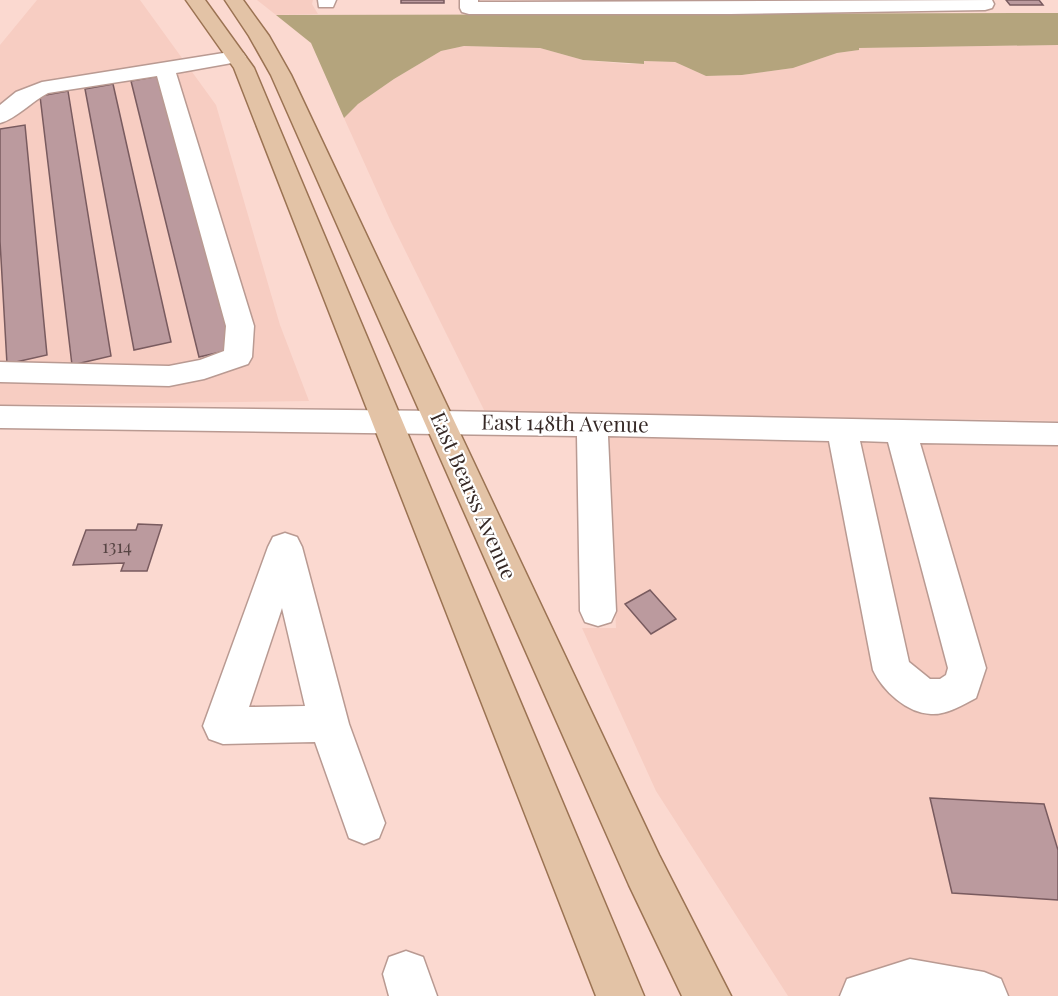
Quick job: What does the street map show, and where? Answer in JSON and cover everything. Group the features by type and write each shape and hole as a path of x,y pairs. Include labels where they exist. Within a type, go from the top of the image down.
{"main road":[{"path":"195,0 207,12 243,68 620,996"},
{"name":"East Bearss Avenue","path":"234,0 259,36 281,75 644,870 707,996"}],"street":[{"path":"469,4 984,2"},
{"path":"0,116 24,97 42,88 236,57"},
{"path":"0,372 169,376 204,369 238,357 240,326 165,69"},
{"path":"169,376 181,419"},
{"name":"East 148th Avenue","path":"0,417 440,422 1058,434"},
{"path":"592,425 598,612"},
{"path":"842,430 892,670 925,697 945,697 962,686 967,668 901,431"},
{"path":"329,724 364,823"},
{"path":"864,996 910,983 984,996"}],"shaded area":[{"path":"37,0 140,0 216,105 280,325 309,401 0,405 0,45"},
{"path":"257,0 313,0 312,4 318,14 276,15"},
{"path":"1058,13 1058,45 859,48 859,50 837,53 793,68 742,75 706,76 675,62 644,61 644,64 583,60 540,48 464,46 441,51 394,79 358,104 344,118 311,43 276,15"},
{"path":"1058,45 1058,421 485,412 391,222 344,118 358,104 394,79 441,51 464,46 540,48 583,60 627,64 644,64 644,61 675,62 706,76 742,75 793,68 837,53 859,50 859,48"},
{"path":"607,437 1058,446 1058,996 788,996 656,791 582,628 616,628"}],"building":[{"path":"401,0 444,0 444,3 401,3"},
{"path":"1006,0 1039,0 1043,5 1010,5"},
{"path":"159,76 238,348 199,357 131,81"},
{"path":"113,84 171,342 134,350 85,89"},
{"path":"68,91 111,356 72,365 40,96"},
{"path":"25,125 47,355 7,364 0,241 0,129"},
{"path":"138,524 162,525 147,571 121,571 124,563 73,565 86,530 136,530"},
{"path":"650,590 676,619 651,634 625,604"},
{"path":"930,798 1044,804 1058,850 1058,900 952,893"}]}
